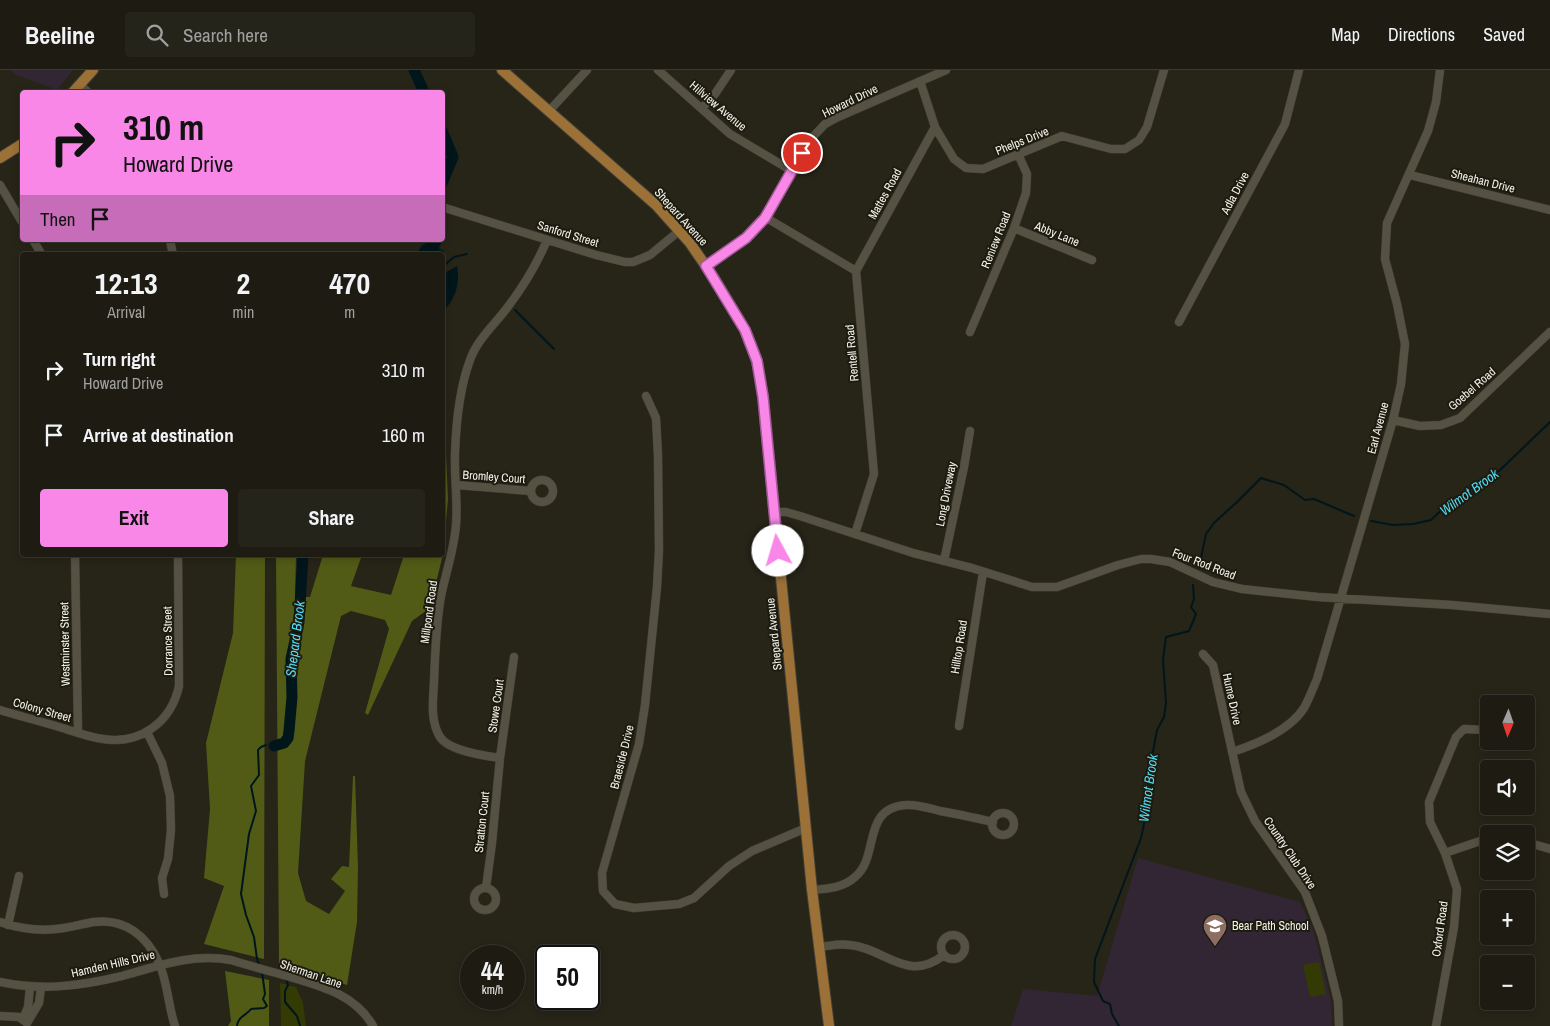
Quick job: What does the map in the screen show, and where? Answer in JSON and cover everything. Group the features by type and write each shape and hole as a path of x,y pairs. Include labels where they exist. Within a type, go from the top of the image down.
{"main road":[{"path":"75,90 93,70"},
{"name":"Shepard Avenue","path":"502,70 656,205 679,231 706,266 745,330 757,361 763,397 775,512 812,890 829,1026"},
{"path":"0,158 20,145"}],"street":[{"path":"549,111 587,70"},
{"name":"Hillview Avenue","path":"658,70 730,134 792,171"},
{"path":"702,108 715,94 731,70"},
{"name":"Howard Drive","path":"706,266 746,238 765,218 809,141 825,124 946,70"},
{"name":"Phelps Drive","path":"920,81 935,127 954,159 966,168 983,169 1062,136 1111,148 1125,149 1139,140 1147,127 1164,70"},
{"name":"Adla Drive","path":"1179,322 1286,124 1299,70"},
{"name":"Earl Avenue","path":"1232,752 1256,745 1284,728 1304,708 1317,679 1393,420 1401,384 1404,344 1397,304 1385,259 1387,223 1428,131 1436,102 1440,70"},
{"name":"Mattes Road","path":"856,271 935,127"},
{"name":"Reniew Road","path":"970,332 1014,228 1026,193 1027,174 1018,154"},
{"name":"Sheahan Drive","path":"1410,175 1550,210"},
{"path":"0,185 20,219"},
{"name":"Sanford Street","path":"445,208 617,261 633,262 650,255 679,231"},
{"path":"765,218 856,271"},
{"name":"Abby Lane","path":"1014,228 1092,260"},
{"name":"Millpond Road","path":"500,758 469,754 441,739 435,724 432,708 436,624 441,594 454,542 457,433 470,361 477,346 520,289 547,240"},
{"name":"Rentell Road","path":"855,534 874,474 856,271"},
{"name":"Goebel Road","path":"1393,420 1420,426 1441,425 1460,418 1550,332"},
{"name":"Braeside Drive","path":"646,396 656,418 659,550 657,587 639,744 602,873 603,891 615,904 634,908 679,904 694,898 729,866 752,851 806,828"},
{"name":"Long Driveway","path":"944,561 970,431"},
{"name":"Bromley Court","path":"456,485 531,490"},
{"name":"Four Rod Road","path":"775,512 786,512 913,553 1032,587 1048,588 1070,583 1130,561 1156,559 1170,562 1227,586 1264,592 1550,614"},
{"name":"Westminster Street","path":"75,557 78,732"},
{"name":"Dorrance Street","path":"78,732 92,738 113,740 137,737 155,727 167,714 176,698 179,686 178,557"},
{"name":"Hilltop Road","path":"959,726 983,572"},
{"name":"Hume Drive","path":"1203,654 1213,665 1232,752"},
{"name":"Stowe Court","path":"500,758 514,657"},
{"name":"Colony Street","path":"0,710 78,732"},
{"name":"Oxford Road","path":"1436,1026 1454,927 1457,889 1430,822 1429,802 1456,737 1464,729 1480,730"},
{"path":"147,732 162,763 170,796 172,830 168,859 162,878 164,894"},
{"name":"Country Club Drive","path":"1232,752 1241,792 1255,821 1305,892 1322,936 1338,1001 1339,1026"},
{"name":"Stratton Court","path":"486,888 500,758"},
{"path":"812,890 833,888 856,877 869,856 873,830 879,819 886,812 896,807 916,805 993,822"},
{"path":"1444,853 1480,841"},
{"path":"1535,845 1550,849"},
{"path":"8,925 19,876"},
{"path":"0,922 31,929 56,929 95,922 124,925 139,934 149,944 160,965 175,1026"},
{"path":"819,946 850,944 905,966 919,966 937,960 944,955"},
{"name":"Hamden Hills Drive","path":"0,982 41,987 81,985 199,957 231,960"},
{"name":"Sherman Lane","path":"231,960 331,990 348,999 366,1015 373,1026"},
{"path":"26,1022 30,986"},
{"path":"26,1022 39,1003 41,987"},
{"path":"0,1016 10,1016 26,1022"}],"shaded area":[{"path":"10,70 73,70 57,90 15,74"},
{"name":"Bear Path School","path":"1138,858 1300,902 1313,930 1331,1000 1332,1026 1011,1026 1023,989 1097,996"}],"green space":[{"path":"445,454 446,454 448,499 445,532"},
{"path":"236,557 265,557 264,959 204,944 224,886 204,878 210,809 206,743 233,633"},
{"path":"276,557 296,557 295,597 310,597 322,557 361,557 351,586 391,595 403,557 442,557 430,608 412,621 368,715 365,713 389,629 385,620 351,611 341,616 305,761 298,873 306,901 329,914 345,891 331,879 342,866 349,867 353,776 355,776 358,867 357,922 347,985 279,963"},
{"path":"1319,962 1326,994 1310,997 1303,965"},
{"path":"225,971 269,980 269,1026 228,1026 231,1021"},
{"path":"280,983 296,987 303,1003 306,1026 281,1026"}],"water":[{"path":"426,242 440,242 439,249 444,252 418,252 422,245"},
{"path":"457,266 458,279 456,290 445,308 445,273"}],"waterway":[{"name":"Shepard Brook","path":"414,70 423,90"},
{"name":"Shepard Brook","path":"445,138 453,157 445,176"},
{"name":"Shepard Brook","path":"428,252 436,242"},
{"path":"445,264 454,257 467,254"},
{"path":"515,310 554,349"},
{"name":"Wilmot Brook","path":"1371,521 1393,525 1413,524 1431,520 1452,500 1499,471 1550,422"},
{"name":"Wilmot Brook","path":"1200,563 1206,534 1214,523 1261,478 1284,485 1305,500 1314,499 1354,516"},
{"name":"Shepard Brook","path":"274,746 284,743 288,738 292,697 291,659 299,622 303,557"},
{"name":"Wilmot Brook","path":"1119,1026 1112,1014 1110,1004 1103,1001 1094,982 1095,959 1141,838 1151,791 1151,762 1157,730 1164,717 1166,703 1163,659 1166,637 1189,631 1196,614 1191,607 1194,599 1193,585"},
{"name":"Shepard Brook","path":"260,967 254,937 241,894 249,834 256,811 251,786 259,775 258,750 266,745"},
{"path":"237,1026 241,1018 251,1009 267,1006 263,999 265,994 262,972"},
{"name":"Shepard Brook","path":"286,979 288,985 285,991 285,1002 297,1016 300,1026"}],"place":[{"name":"Bear Path School","path":"1215,947"}],"route":[{"path":"778,551 763,397 757,361 745,330 706,266 746,238 765,218 802,153"}]}
